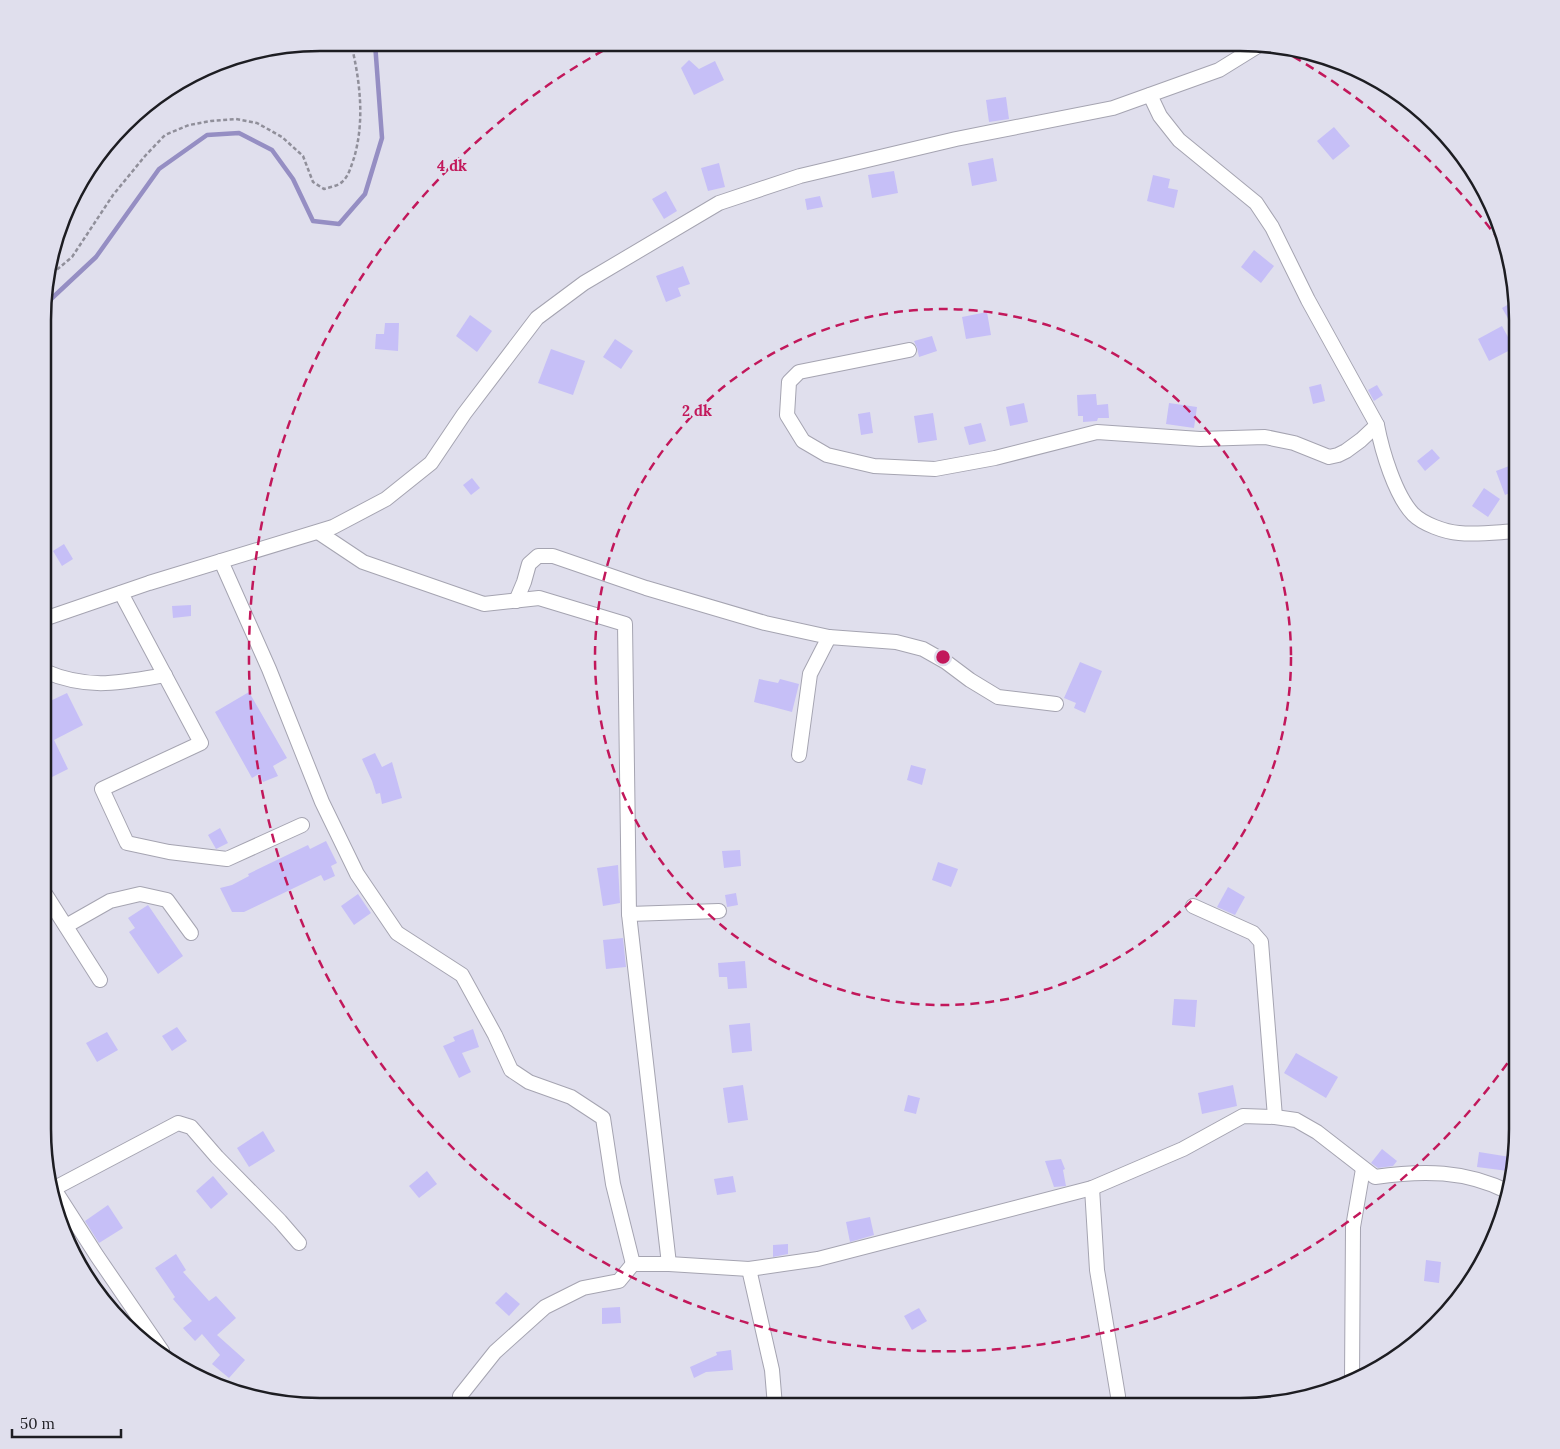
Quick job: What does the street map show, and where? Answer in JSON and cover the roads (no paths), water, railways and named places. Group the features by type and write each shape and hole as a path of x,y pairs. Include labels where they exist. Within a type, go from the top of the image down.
{"street":[{"path":"51,617 221,561 333,527 386,499 431,463 464,414 537,318 584,283 718,203 800,176 956,139 1113,108 1219,70 1249,52"},
{"path":"1150,95 1160,116 1179,140 1256,203 1272,227 1312,308 1377,425 1381,446 1394,480 1414,516 1443,529 1459,533 1509,531"},
{"path":"909,350 800,372 789,382 787,415 803,441 827,455 874,466 935,469 996,458 1097,432 1200,439 1265,437 1294,443 1329,457 1338,456 1346,451 1362,440 1377,425"},
{"path":"318,532 363,562 484,604 539,598 626,624 629,914 669,1264"},
{"path":"516,601 529,564 538,556 553,556 646,588 765,623 829,637 896,642 923,649 998,697 1056,704"},
{"path":"221,561 269,669 322,802 357,874 397,933 462,975 512,1070 529,1082 571,1097 603,1118 613,1184 633,1264"},
{"path":"121,593 201,743 102,789 128,843 170,852 227,859 302,825"},
{"path":"799,755 810,674 829,637"},
{"path":"51,673 80,683 120,683 165,675"},
{"path":"66,926 110,901 140,894 167,900 191,933"},
{"path":"51,903 100,980"},
{"path":"1193,906 1253,932 1261,942 1275,1117"},
{"path":"629,914 719,911"},
{"path":"633,1264 669,1264 749,1269 818,1259 1092,1188 1183,1149 1243,1116 1296,1120 1317,1132 1375,1177 1408,1172 1440,1173 1477,1178 1502,1189"},
{"path":"57,1187 178,1123 191,1127 299,1243"},
{"path":"1352,1373 1353,1227 1363,1169"},
{"path":"1092,1188 1097,1270 1118,1398"},
{"path":"60,1198 155,1340"},
{"path":"460,1398 495,1352 545,1307 583,1288 619,1281 633,1264"},
{"path":"749,1269 772,1370 774,1398"}],"waterway":[{"path":"53,298 96,257 159,169 207,135 239,133 272,150 293,179 313,221 339,224 365,194 382,138 376,51"}]}
